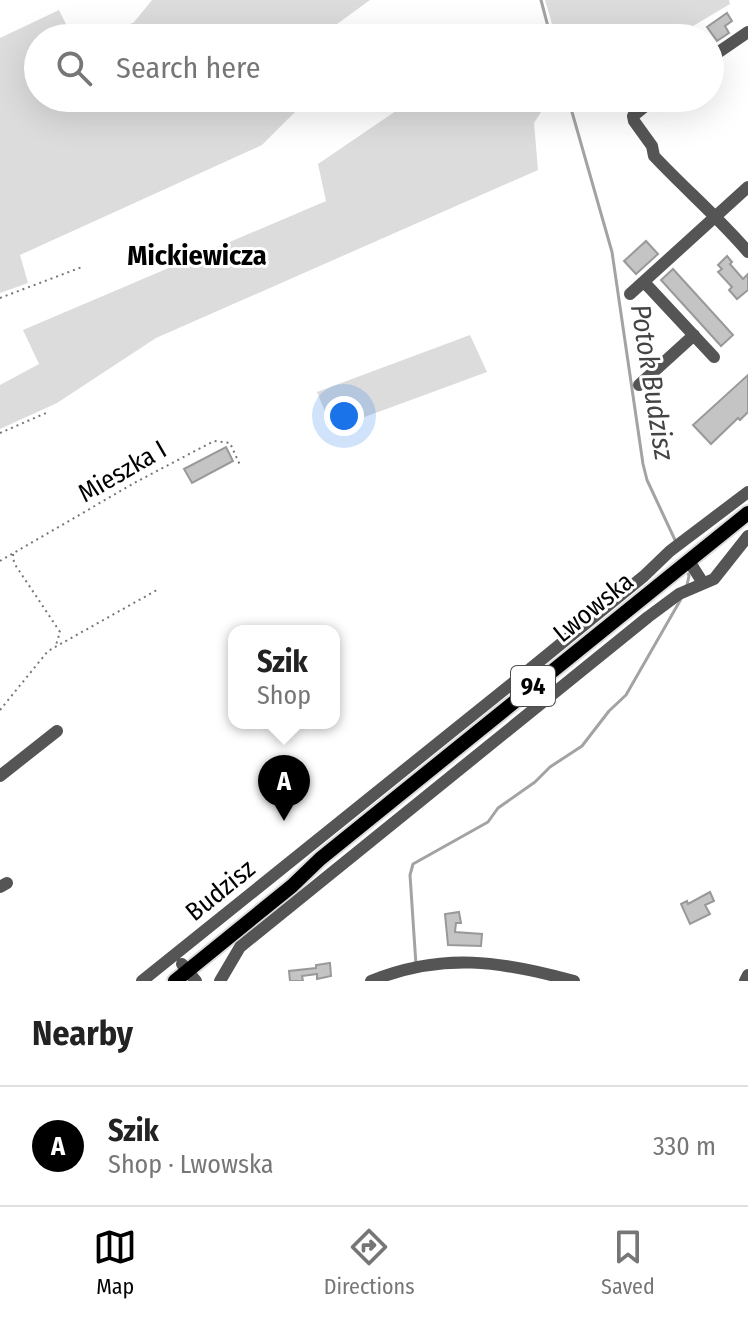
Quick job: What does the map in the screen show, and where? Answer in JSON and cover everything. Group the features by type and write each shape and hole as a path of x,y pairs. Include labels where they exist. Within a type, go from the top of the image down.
{"main road":[{"name":"Lwowska","path":"175,981 189,972 288,880 320,859 748,513"},
{"name":"Lwowska","path":"162,981 189,972"}],"street":[{"path":"724,48 748,32"},
{"path":"638,112 633,116 634,121 652,146 654,156 706,210 717,216 748,252"},
{"path":"630,294 748,187"},
{"path":"644,282 714,357"},
{"path":"639,385 694,335"},
{"name":"Budzisz","path":"142,981 644,576 670,551 748,492"},
{"path":"703,528 714,541"},
{"path":"220,981 240,947 679,594 714,579 748,536"},
{"path":"689,561 698,586"},
{"path":"0,776 57,731"},
{"path":"325,834 335,847"},
{"path":"371,981 415,966 457,962 511,965 574,981"},
{"path":"745,981 748,975"}],"path":[{"path":"0,298 82,267"},
{"path":"0,433 46,413"},
{"name":"Mieszka I","path":"13,554 136,482 214,441 230,443 240,465"},
{"path":"0,561 13,554 14,563 60,632 56,646"},
{"path":"0,710 48,651 157,590"}],"shaded area":[{"path":"152,0 370,0 337,24 130,24"},
{"path":"545,0 729,0 730,4 696,24 552,24"},
{"path":"59,10 66,24 30,24"},
{"path":"24,27 24,112 295,112 262,145 20,255 28,283 0,293 0,38"},
{"path":"394,112 541,112 534,123 538,170 156,338 57,403 0,429 0,385 39,364 23,330 326,201 318,164"},
{"path":"470,335 487,372 332,429 317,392"}],"building":[{"path":"727,13 732,21 725,26 729,33 724,36 724,24 711,24"},
{"path":"646,241 658,254 636,274 624,261"},
{"path":"727,256 743,279 748,274 748,290 737,299 729,290 732,287 718,272 722,269 718,265"},
{"path":"673,269 733,335 721,346 661,280"},
{"path":"748,375 748,412 711,444 693,425"},
{"path":"226,447 233,461 192,483 184,469"},
{"path":"710,892 714,901 705,905 710,914 690,924 681,904 687,901 688,904"},
{"path":"459,912 461,923 456,923 455,932 482,934 481,946 448,945 445,914"},
{"path":"330,963 331,976 317,979 317,974 302,976 303,981 290,981 289,971"}],"waterway":[{"name":"Potok Budzisz","path":"541,0 547,24"},
{"name":"Potok Budzisz","path":"572,112 612,252 643,464 647,480 675,540"},
{"name":"Potok Budzisz","path":"687,570 687,585"},
{"name":"Potok Budzisz","path":"416,965 410,875 413,864 488,822 498,808 582,746 609,711 626,695 681,599"}],"place":[{"name":"Szik","path":"284,821"}],"district":[{"name":"Mickiewicza","path":"197,255"}]}
